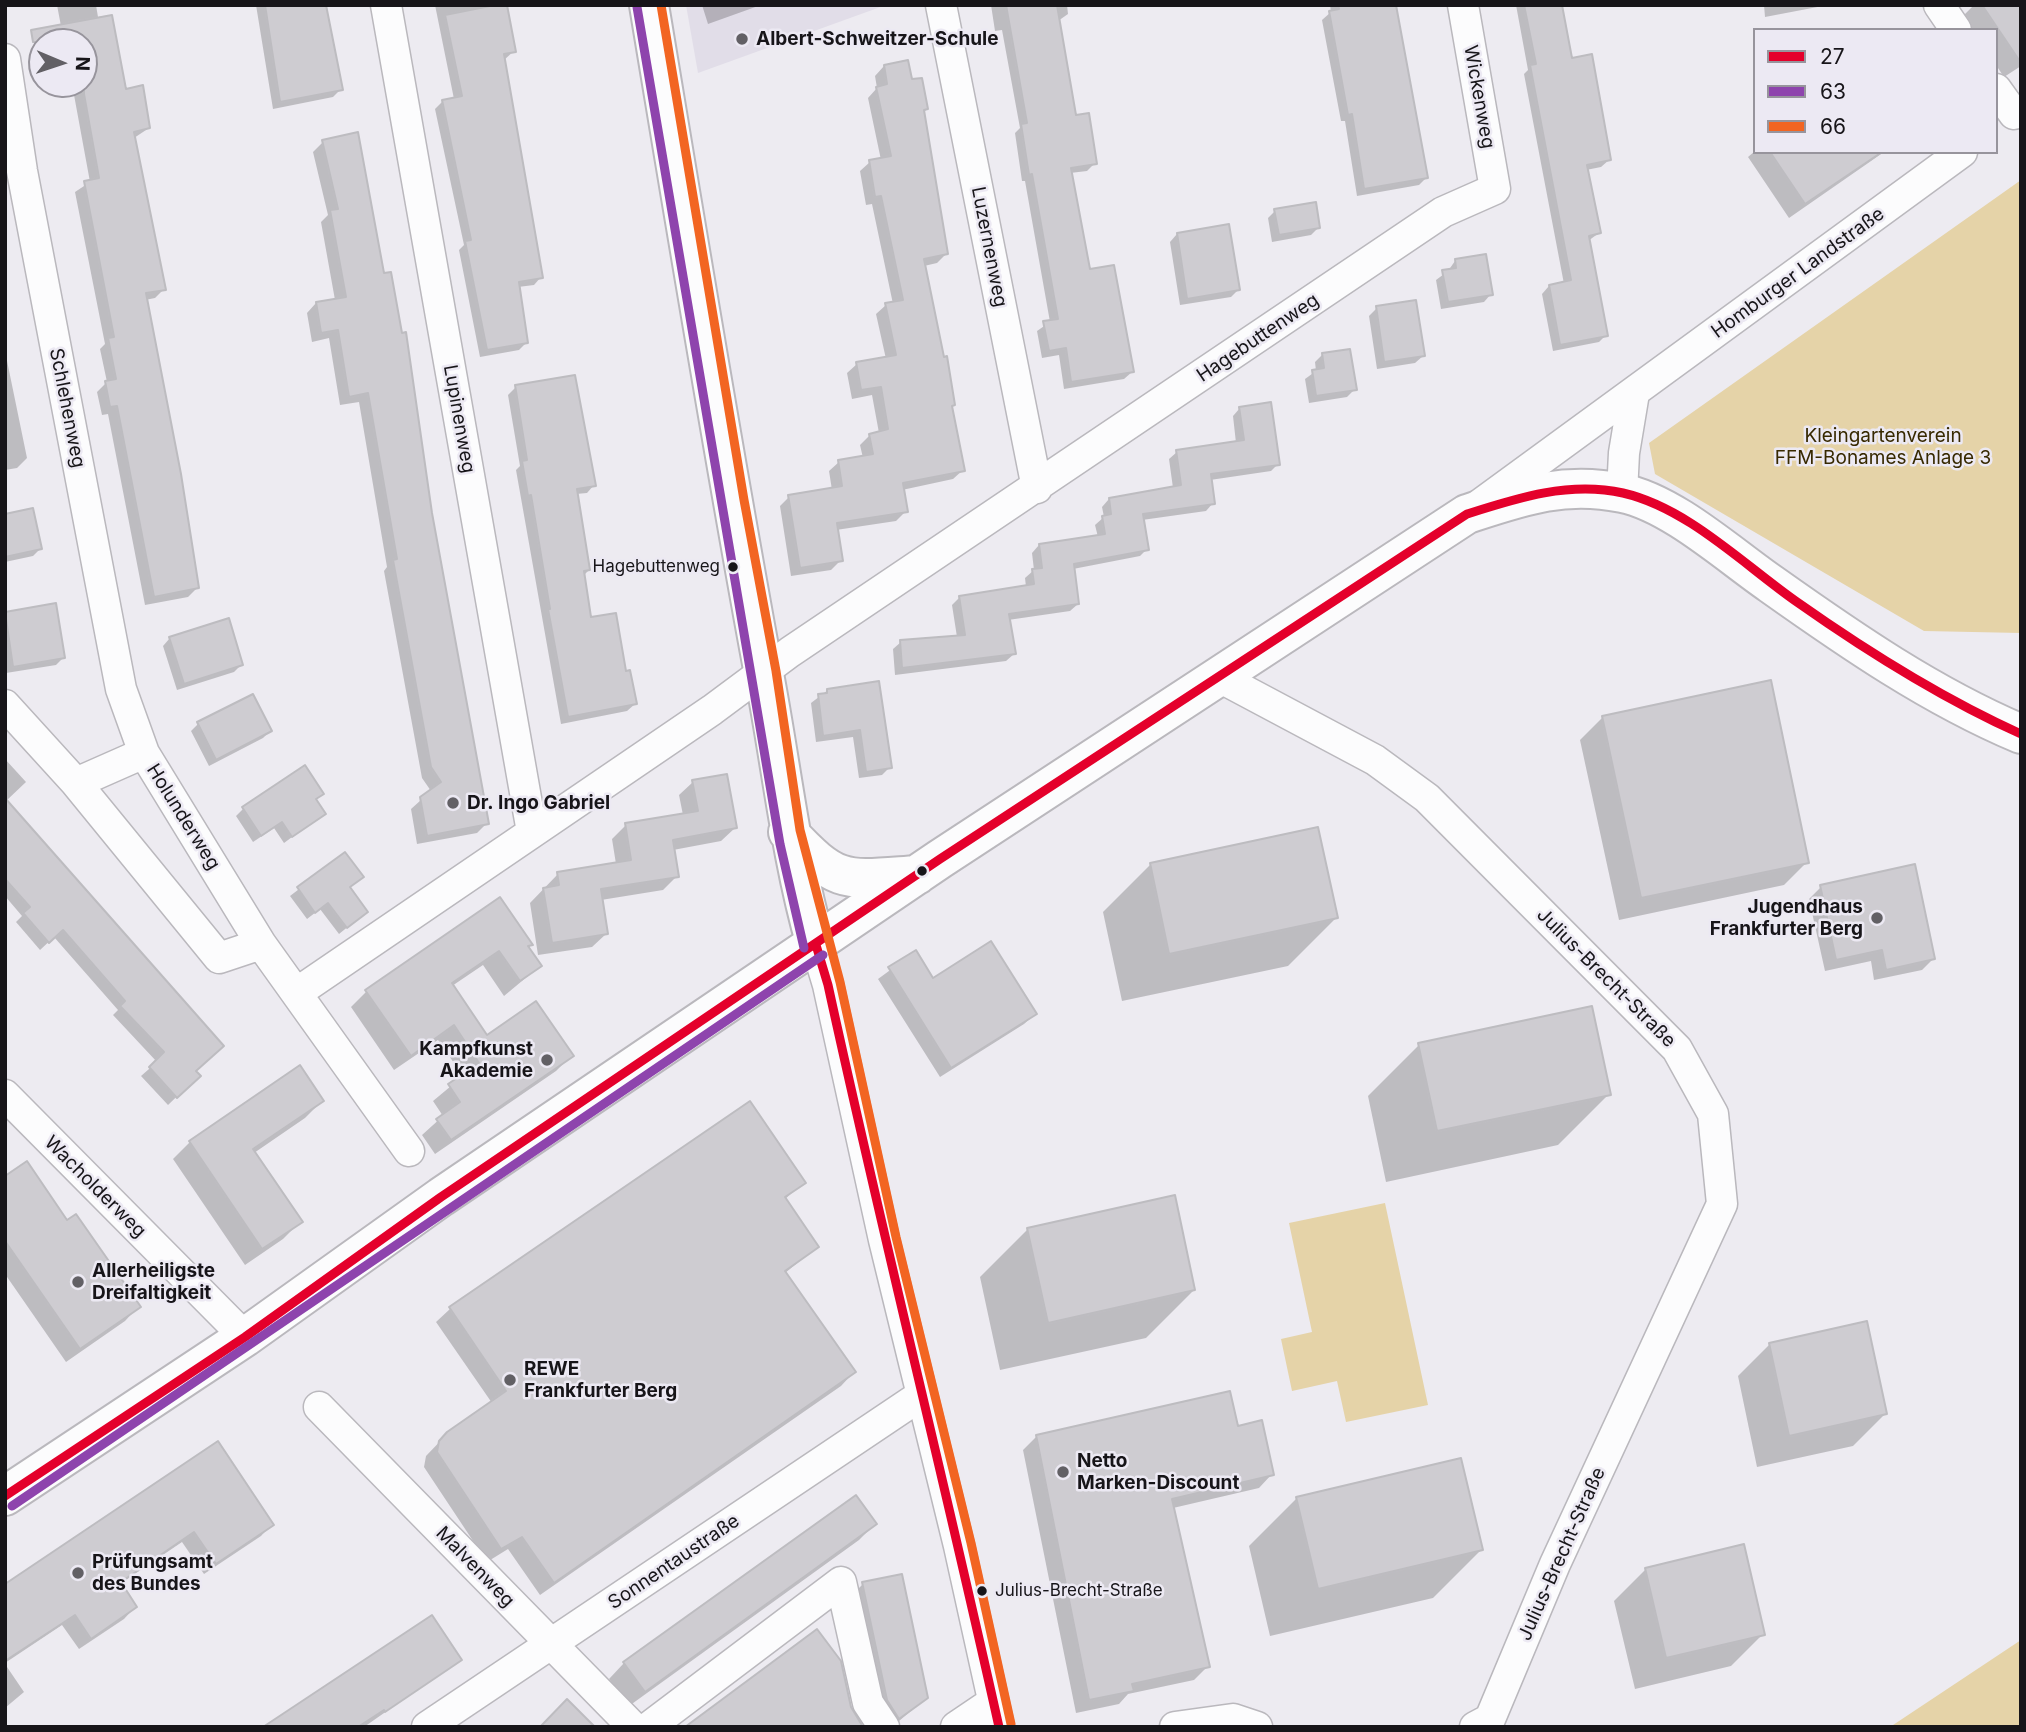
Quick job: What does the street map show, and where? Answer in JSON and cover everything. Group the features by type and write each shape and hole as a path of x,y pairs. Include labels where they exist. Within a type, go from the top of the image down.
{"street":[{"name":"Lupinenweg","path":"386,5 532,832"},
{"path":"649,5 732,502 764,673 788,832 828,985 920,1396 955,1532 996,1714 956,1727"},
{"name":"Luzernenweg","path":"941,5 1037,488"},
{"name":"Wickenweg","path":"1463,5 1495,189"},
{"path":"1939,5 1955,28"},
{"name":"Schlehenweg","path":"5,59 22,171 121,689 144,753"},
{"path":"1998,93 2010,117"},
{"name":"Homburger Landstraße","path":"5,1496 245,1336 441,1197 917,875 1467,513 1558,444 1634,393 1959,154"},
{"name":"Hagebuttenweg","path":"298,992 764,673 790,652 1443,212 1495,189"},
{"path":"1622,493 1624,453 1634,393"},
{"name":"Homburger Landstraße","path":"1467,513 1540,490 1578,488 1622,493 1644,499 1815,615 1948,700 2021,734"},
{"name":"Julius-Brecht-Straße","path":"1219,677 1375,760 1427,798 1677,1049 1713,1114 1722,1204 1484,1724"},
{"path":"5,705 76,783 219,958 261,944"},
{"name":"Holunderweg","path":"76,783 144,753 261,944 298,992 409,1151"},
{"path":"788,832 817,863 841,876 917,875"},
{"name":"Wacholderweg","path":"5,1095 245,1336"},
{"name":"Sonnentaustraße","path":"427,1727 920,1396"},
{"name":"Malvenweg","path":"319,1407 632,1727"},
{"path":"649,1727 841,1582 868,1703 884,1727"},
{"path":"1174,1727 1233,1719 1257,1727"}],"shaded area":[{"name":"Albert-Schweitzer-Schule","path":"686,5 886,5 698,73"}],"green space":[{"name":"Kleingartenverein FFM-Bonames Anlage 3","path":"2021,180 2021,633 1924,631 1655,474 1649,443"},
{"path":"1385,1203 1428,1405 1346,1422 1337,1381 1292,1391 1281,1339 1312,1332 1289,1223"},
{"path":"2021,1640 2021,1727 1890,1727"}],"building":[{"path":"265,5 326,5 343,90 280,102"},
{"path":"507,5 516,52 504,54 543,278 519,282 528,343 487,350 465,241 471,240 442,100 462,96 445,15"},
{"path":"1006,5 1057,5 1076,115 1089,113 1097,164 1071,168 1090,269 1114,265 1134,372 1071,382 1066,348 1049,351 1043,321 1058,319 1032,174 1029,175 1021,124 1027,123"},
{"path":"1338,5 1396,5 1428,178 1364,189 1352,114 1348,115 1329,11 1339,9"},
{"path":"1524,5 1562,5 1572,58 1592,54 1611,160 1587,165 1601,233 1589,236 1608,336 1560,345 1549,285 1571,280 1530,65 1536,64"},
{"path":"1982,5 2021,5 2021,63 1998,28"},
{"path":"112,15 126,89 143,85 150,128 134,132 166,290 146,293 181,474 199,588 154,597 117,406 110,407 105,381 116,379 108,338 114,337 84,181 99,178 85,98 98,98 98,28 42,28"},
{"path":"908,60 912,79 922,78 928,109 924,110 948,254 924,259 944,357 947,356 955,405 952,406 965,471 903,483 908,512 837,523 843,561 800,568 788,495 842,486 838,460 873,454 869,434 888,429 881,387 861,390 856,362 896,355 885,303 903,300 881,196 875,197 869,160 891,156 876,87 887,84 884,65"},
{"path":"358,132 384,273 391,272 402,333 406,332 432,513 489,824 427,836 420,797 441,782 431,767 393,560 397,559 368,393 349,397 338,330 321,333 316,302 346,297 330,210 338,209 322,140"},
{"path":"1771,154 1879,154 1805,204"},
{"path":"1316,202 1320,228 1279,235 1274,209"},
{"path":"1229,224 1240,290 1187,299 1177,233"},
{"path":"1486,254 1493,295 1448,302 1442,270 1456,268 1455,259"},
{"path":"1416,300 1425,356 1384,362 1376,306"},
{"path":"1350,349 1357,390 1316,396 1312,370 1324,368 1322,353"},
{"path":"575,375 596,486 577,489 590,570 584,571 591,617 616,613 626,671 630,670 637,704 568,717 531,495 528,496 522,461 527,460 515,385"},
{"path":"1271,402 1280,465 1211,474 1215,504 1143,514 1149,550 1074,564 1079,604 1009,614 1016,654 902,668 900,640 965,635 959,596 1034,584 1032,569 1042,568 1039,544 1105,534 1102,516 1111,514 1109,498 1181,485 1176,450 1244,440 1239,407"},
{"path":"33,508 42,549 5,557 5,514"},
{"path":"56,603 65,658 13,667 5,612"},
{"path":"229,618 243,665 184,684 169,637"},
{"path":"1771,680 1809,863 1641,898 1602,716"},
{"path":"879,681 892,768 866,772 860,730 823,736 818,694 827,693 827,689"},
{"path":"253,694 272,731 216,760 197,722"},
{"path":"305,765 324,794 316,799 326,814 292,837 282,822 261,836 242,807"},
{"path":"727,774 737,828 673,840 679,877 601,889 608,934 552,943 543,888 559,885 557,872 631,860 625,823 698,811 692,780"},
{"path":"5,798 224,1046 196,1071 201,1076 177,1098 149,1067 164,1052 120,1006 125,1001 63,930 49,943 23,913 30,907 5,879"},
{"path":"1318,827 1338,918 1169,954 1150,863"},
{"path":"345,852 364,877 350,887 368,912 347,928 328,903 315,913 297,887"},
{"name":"Jugendhaus Frankfurter Berg","path":"1915,864 1935,959 1886,970 1882,950 1836,960 1820,885"},
{"path":"500,897 533,945 528,946 542,966 520,981 499,951 452,983 487,1035 536,1001 574,1056 451,1140 436,1119 460,1102 448,1084 479,1063 454,1025 411,1056 365,990"},
{"path":"991,941 1037,1014 951,1068 888,967 916,950 933,978"},
{"path":"1592,1006 1611,1095 1437,1131 1418,1043"},
{"path":"300,1065 324,1101 253,1149 303,1222 262,1249 189,1141"},
{"path":"750,1101 806,1183 785,1197 819,1247 785,1271 856,1372 554,1583 522,1537 501,1549 437,1452 439,1441 447,1432 506,1391 449,1307"},
{"name":"Allerheiligste Dreifaltigkeit","path":"27,1161 67,1220 76,1214 141,1307 80,1349 5,1241 5,1176"},
{"path":"1175,1195 1195,1290 1048,1323 1027,1228"},
{"path":"1867,1321 1887,1414 1789,1436 1769,1343"},
{"path":"1230,1391 1238,1426 1262,1420 1274,1475 1172,1499 1210,1667 1132,1684 1134,1691 1089,1700 1036,1435"},
{"name":"Prüfungsamt des Bundes","path":"218,1441 274,1525 216,1564 194,1532 121,1582 137,1607 91,1639 75,1615 5,1661 5,1584"},
{"path":"1461,1458 1483,1550 1318,1589 1296,1497"},
{"path":"856,1495 877,1524 645,1692 623,1662"},
{"path":"1744,1544 1765,1635 1666,1658 1645,1568"},
{"path":"902,1574 928,1698 899,1719 887,1700 862,1582"},
{"path":"432,1615 462,1660 385,1712 384,1710 358,1727 263,1727"},
{"path":"817,1629 841,1661 851,1707 863,1727 685,1727"},
{"path":"567,1699 595,1727 540,1727"}],"transit line":[{"name":"66","path":"661,5 744,500 776,671 800,830 840,982 896,1237 971,1543 1011,1724"},
{"name":"63","path":"637,7 780,844 804,948"},
{"name":"27","path":"5,1496 245,1337 441,1197 940,859 1467,514 1524,497 1563,490 1603,490 1647,500 1693,524 1797,602 1878,656 1934,690 2021,734"},
{"name":"27","path":"816,945 828,985 999,1727"},
{"name":"63","path":"12,1506 823,955"}],"place":[{"name":"Albert-Schweitzer-Schule","path":"742,39"},
{"name":"Hagebuttenweg","path":"733,567"},
{"name":"Dr. Ingo Gabriel","path":"453,803"},
{"name":"Jugendhaus Frankfurter Berg","path":"1877,918"},
{"name":"Kampfkunst Akademie","path":"547,1060"},
{"name":"Allerheiligste Dreifaltigkeit","path":"78,1282"},
{"name":"REWE Frankfurter Berg","path":"510,1380"},
{"name":"Netto Marken-Discount","path":"1063,1472"},
{"name":"Prüfungsamt des Bundes","path":"78,1573"},
{"name":"Julius-Brecht-Straße","path":"982,1591"}]}
